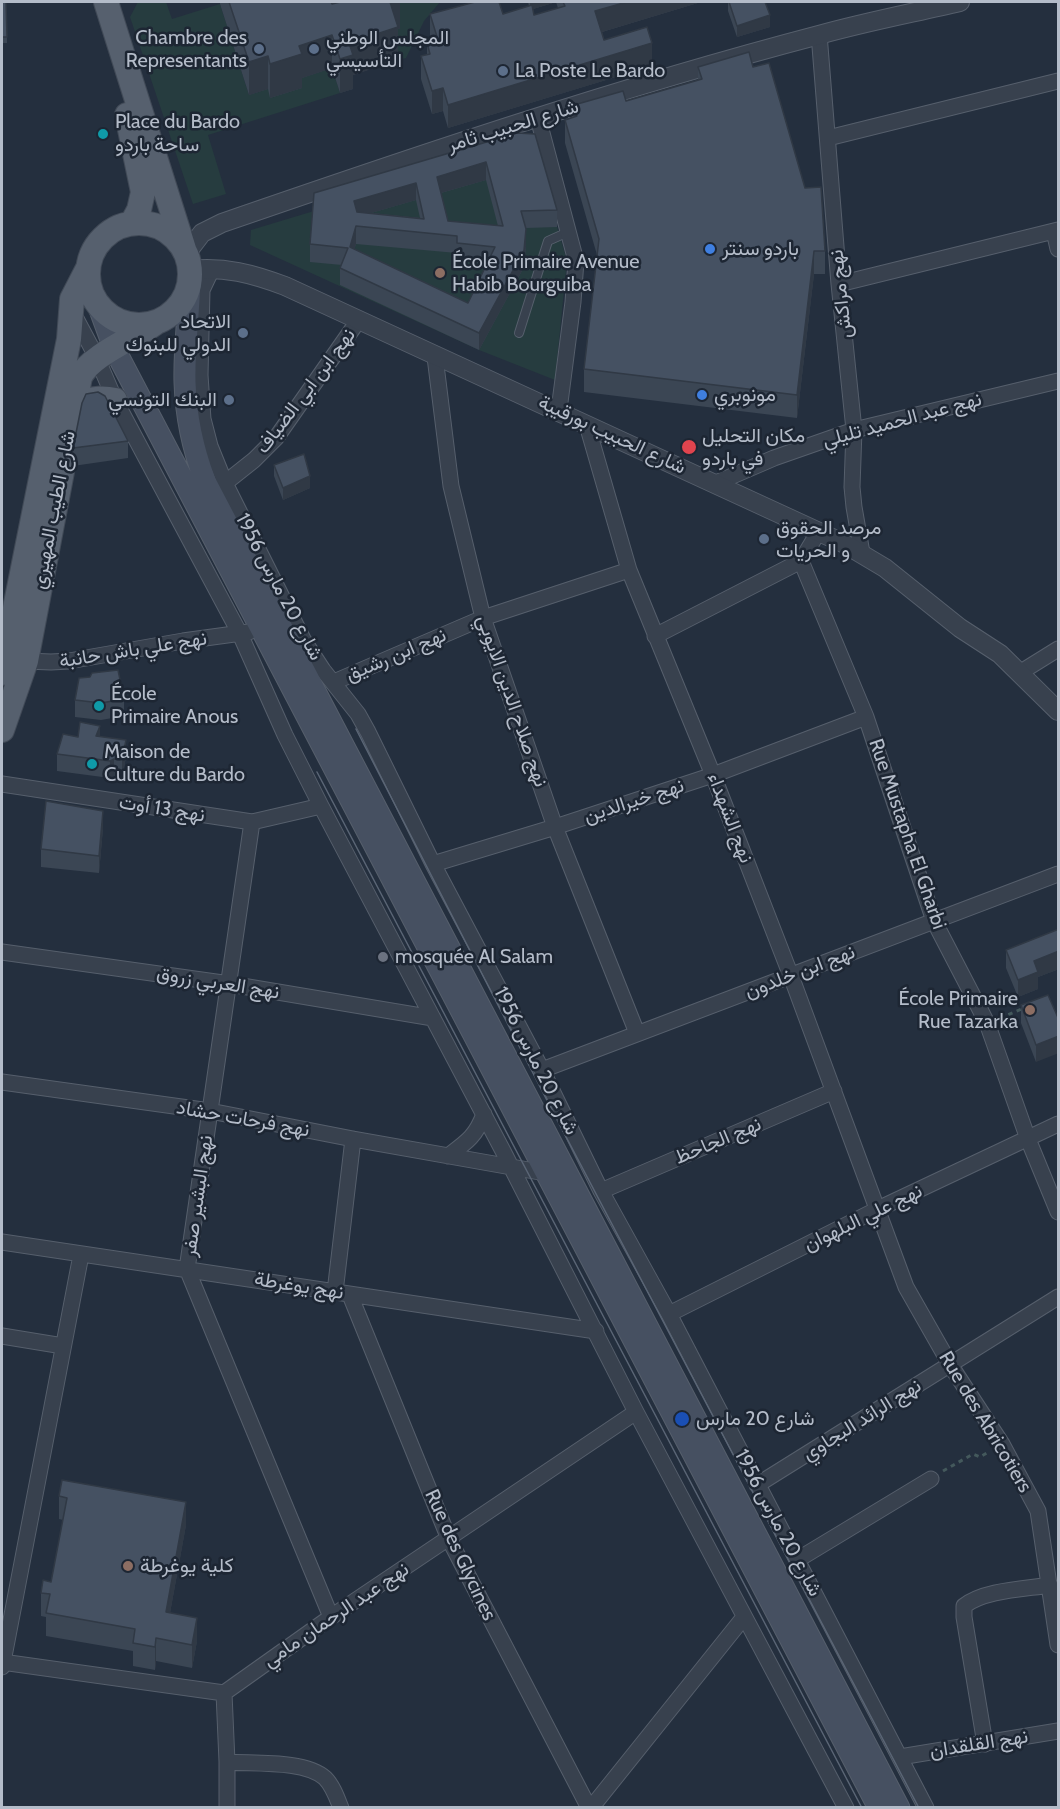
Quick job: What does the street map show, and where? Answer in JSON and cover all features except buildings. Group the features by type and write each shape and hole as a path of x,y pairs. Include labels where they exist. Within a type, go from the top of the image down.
{"main road":[{"path":"96,2 129,120 143,192 139,210 132,223"},
{"path":"106,2 194,268 187,292 174,312 154,324 133,326 114,320 99,307 90,291 88,268 99,241 114,229 132,223 143,223 164,230 173,236 194,268"},
{"name":"شارع الطيب المهيري","path":"2,730 9,660 69,339 71,304 75,291 88,268"},
{"name":"شارع 20 مارس 1956","path":"194,268 185,381 188,420 194,448 205,482 271,627 548,1173 631,1316 899,1808"},
{"name":"شارع 20 مارس 1956","path":"99,307 106,353 252,609 271,627 569,1175 631,1316 879,1808"},
{"name":"شارع الطيب المهيري","path":"9,660 80,377 86,366 154,324"},
{"path":"73,411 83,402 92,399 115,400"}],"street":[{"name":"شارع الحبيب ثامر","path":"194,268 202,233 222,223 359,175 734,58 819,34 960,2"},
{"name":"نهج مراكش","path":"819,34 839,285 855,430 852,487 862,554"},
{"path":"828,138 1059,81"},
{"path":"538,118 576,261 559,410"},
{"path":"839,285 1056,231 1059,249"},
{"name":"شارع الحبيب بورقيبة","path":"194,268 232,270 255,275 285,286 435,357 559,410 586,425 819,531 885,568 960,628 993,648 1059,711"},
{"name":"شارع 20 مارس 1956","path":"194,268 202,290 200,375 203,419 210,446 225,483 316,662 358,714 368,732 433,864 542,1070 602,1191 669,1314 926,1808"},
{"path":"71,304 75,317 106,353"},
{"name":"نهج ابن ابي الضياف","path":"225,483 254,460 276,438 358,321"},
{"name":"شارع 20 مارس 1956","path":"106,353 115,400 240,634 285,735 321,806 511,1165 636,1412 846,1808"},
{"name":"نهج صلاح الدين الايوبي","path":"435,357 452,486 468,564 483,618 555,827 637,1033"},
{"name":"نهج عبد الحميد تليلي","path":"716,483 774,458 855,430 1059,381"},
{"name":"نهج الشهداء","path":"586,425 630,570 713,775 878,1209"},
{"path":"655,636 801,561 819,531"},
{"name":"Rue Mustapha El Gharbi","path":"801,561 866,717 934,921 987,1023 1028,1139 1059,1212"},
{"name":"نهج ابن رشيق","path":"334,682 483,618 630,570"},
{"name":"نهج علي باش حانبة","path":"9,660 69,661 271,627"},
{"path":"1020,672 1059,650"},
{"name":"نهج خيرالدين","path":"433,864 713,775 866,717"},
{"name":"نهج 13 أوت","path":"2,784 252,822 321,806"},
{"name":"نهج البشير صفر","path":"252,822 187,1269 331,1617"},
{"name":"نهج ابن خلدون","path":"542,1070 1059,873"},
{"name":"نهج العربي زروق","path":"2,952 230,984 433,1018"},
{"name":"نهج فرحات حشاد","path":"2,1082 210,1111 448,1156 569,1175"},
{"name":"نهج الجاحظ","path":"602,1191 834,1091"},
{"path":"448,1156 469,1140 479,1128 484,1114"},
{"name":"نهج علي البلهوان","path":"669,1314 878,1209 1059,1124"},
{"name":"Rue des Glycines","path":"353,1139 342,1293 449,1539 590,1808"},
{"name":"Rue des Abricotiers","path":"878,1209 912,1299 951,1366 1002,1444 1038,1511 1059,1645"},
{"name":"نهج يوغرطة","path":"2,1242 596,1330"},
{"path":"2,1667 81,1255"},
{"name":"نهج الرائد البجاوي","path":"757,1485 1059,1297"},
{"path":"2,1336 63,1346"},
{"name":"نهج عبد الرحمان مامي","path":"224,1693 331,1617 636,1412"},
{"path":"797,1560 931,1479"},
{"path":"985,1744 964,1606 971,1600 982,1596 1050,1585"},
{"path":"590,1808 744,1617"},
{"path":"2,1662 224,1693 226,1808"},
{"name":"نهج القلقدان","path":"900,1757 1059,1731"},
{"path":"227,1762 305,1767 325,1778 341,1808"}],"lane":[{"path":"519,333 548,241 568,231"}],"path":[{"path":"987,1023 1026,1007"},
{"path":"931,1479 973,1454 980,1457 1002,1444"}],"green space":[{"path":"138,2 166,2 172,19 220,4 249,95 332,68 340,93 208,135 226,194 193,204 130,17"},
{"path":"392,2 440,2 424,21 406,58 398,60 389,32"},
{"name":"École Primaire Avenue Habib Bourguiba","path":"535,151 567,261 555,380 479,350 250,245 251,230"}],"tram line":[{"path":"356,729 553,1112 919,1808"},
{"path":"317,772 862,1808"}],"place":[{"name":"Chambre des Representants","path":"259,49"},
{"name":"المجلس الوطني التأسيسي","path":"314,49"},
{"name":"La Poste Le Bardo","path":"503,71"},
{"name":"Place du Bardo ساحة باردو","path":"103,134"},
{"name":"باردو سنتر","path":"710,249"},
{"name":"École Primaire Avenue Habib Bourguiba","path":"440,273"},
{"name":"الاتحاد الدولي للبنوك","path":"243,333"},
{"name":"مونوبري","path":"702,395"},
{"name":"البنك التونسي","path":"229,400"},
{"name":"مكان التحليل في باردو","path":"689,447"},
{"name":"مرصد الحقوق و الحريات","path":"764,539"},
{"name":"École Primaire Anous","path":"99,706"},
{"name":"Maison de Culture du Bardo","path":"92,764"},
{"name":"mosquée Al Salam","path":"383,957"},
{"name":"École Primaire Rue Tazarka","path":"1030,1010"},
{"name":"شارع 20 مارس","path":"682,1419"},
{"name":"كلية يوغرطة","path":"128,1566"}]}
